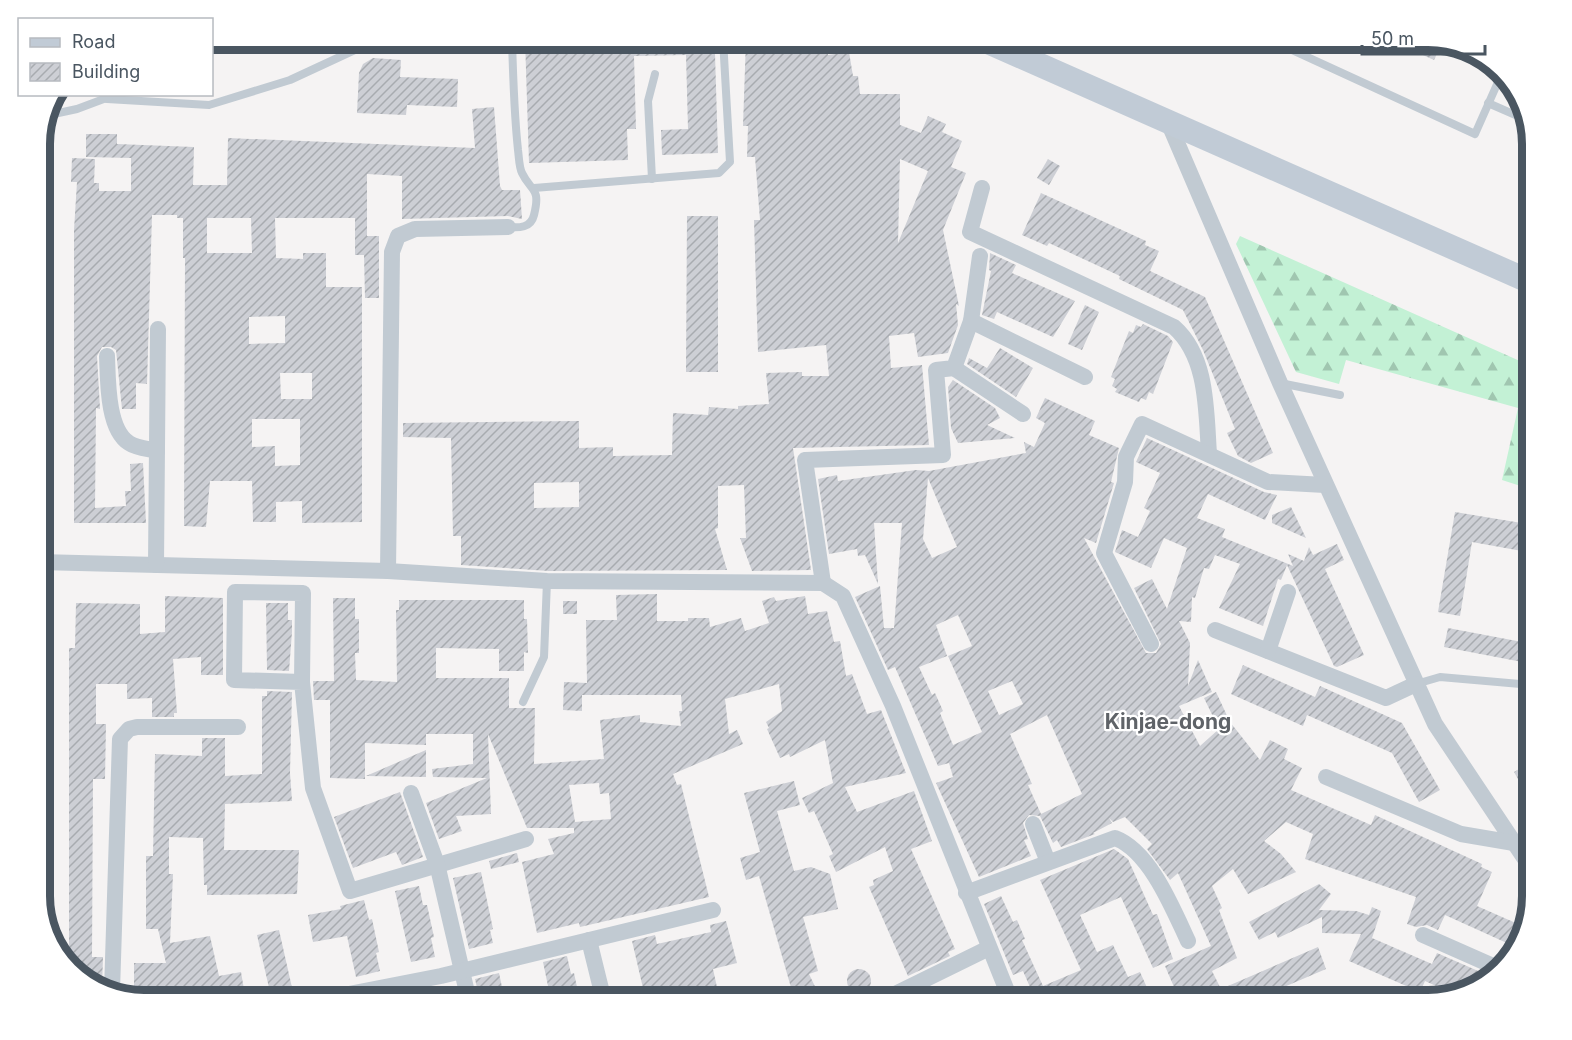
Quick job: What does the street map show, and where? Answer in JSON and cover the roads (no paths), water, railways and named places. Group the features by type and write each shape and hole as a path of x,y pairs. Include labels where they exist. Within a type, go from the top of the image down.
{"main road":[{"path":"1005,50 1522,278"}],"street":[{"path":"1169,124 1280,383 1416,684 1436,724 1522,855"},
{"path":"982,188 970,232 1174,327 1186,337 1203,382 1209,454"},
{"path":"388,571 393,252 398,236 415,229 508,227"},
{"path":"954,368 971,321 980,256"},
{"path":"971,321 1085,377"},
{"path":"156,565 158,329"},
{"path":"107,356 110,402 117,431 129,444 157,451"},
{"path":"824,583 805,460 943,455 936,370 954,368 1023,414"},
{"path":"1151,644 1104,553 1125,482 1126,457 1142,424 1268,482 1325,485"},
{"path":"50,562 388,571 547,581 824,583 843,596 893,706 1006,990"},
{"path":"302,682 234,680 235,592 303,593 302,682 313,788 350,891 526,839"},
{"path":"1268,651 1288,592"},
{"path":"1215,630 1386,698 1416,684"},
{"path":"112,986 120,738 129,729 136,727 238,727"},
{"path":"1326,777 1461,834 1514,843"},
{"path":"411,793 437,864 466,990"},
{"path":"1033,824 1048,862"},
{"path":"966,893 1114,838 1123,841 1138,854 1163,890 1188,941"},
{"path":"368,990 462,971 713,910"},
{"path":"1423,935 1492,965"},
{"path":"589,940 601,990"},
{"path":"903,990 989,948"}],"lane":[{"path":"55,113 109,97 209,105 290,80 355,50"},
{"path":"508,227 520,228 529,224 534,217 534,188 521,172 515,121 512,50"},
{"path":"534,188 719,173 730,162 724,50"},
{"path":"1295,50 1475,134 1498,81"},
{"path":"652,180 648,101 656,74"},
{"path":"1488,103 1519,116"},
{"path":"1280,383 1341,395"},
{"path":"523,702 544,657 547,581"},
{"path":"1416,684 1440,677 1522,684"}],"district":[{"name":"Kinjae-dong","path":"1168,721"}]}
